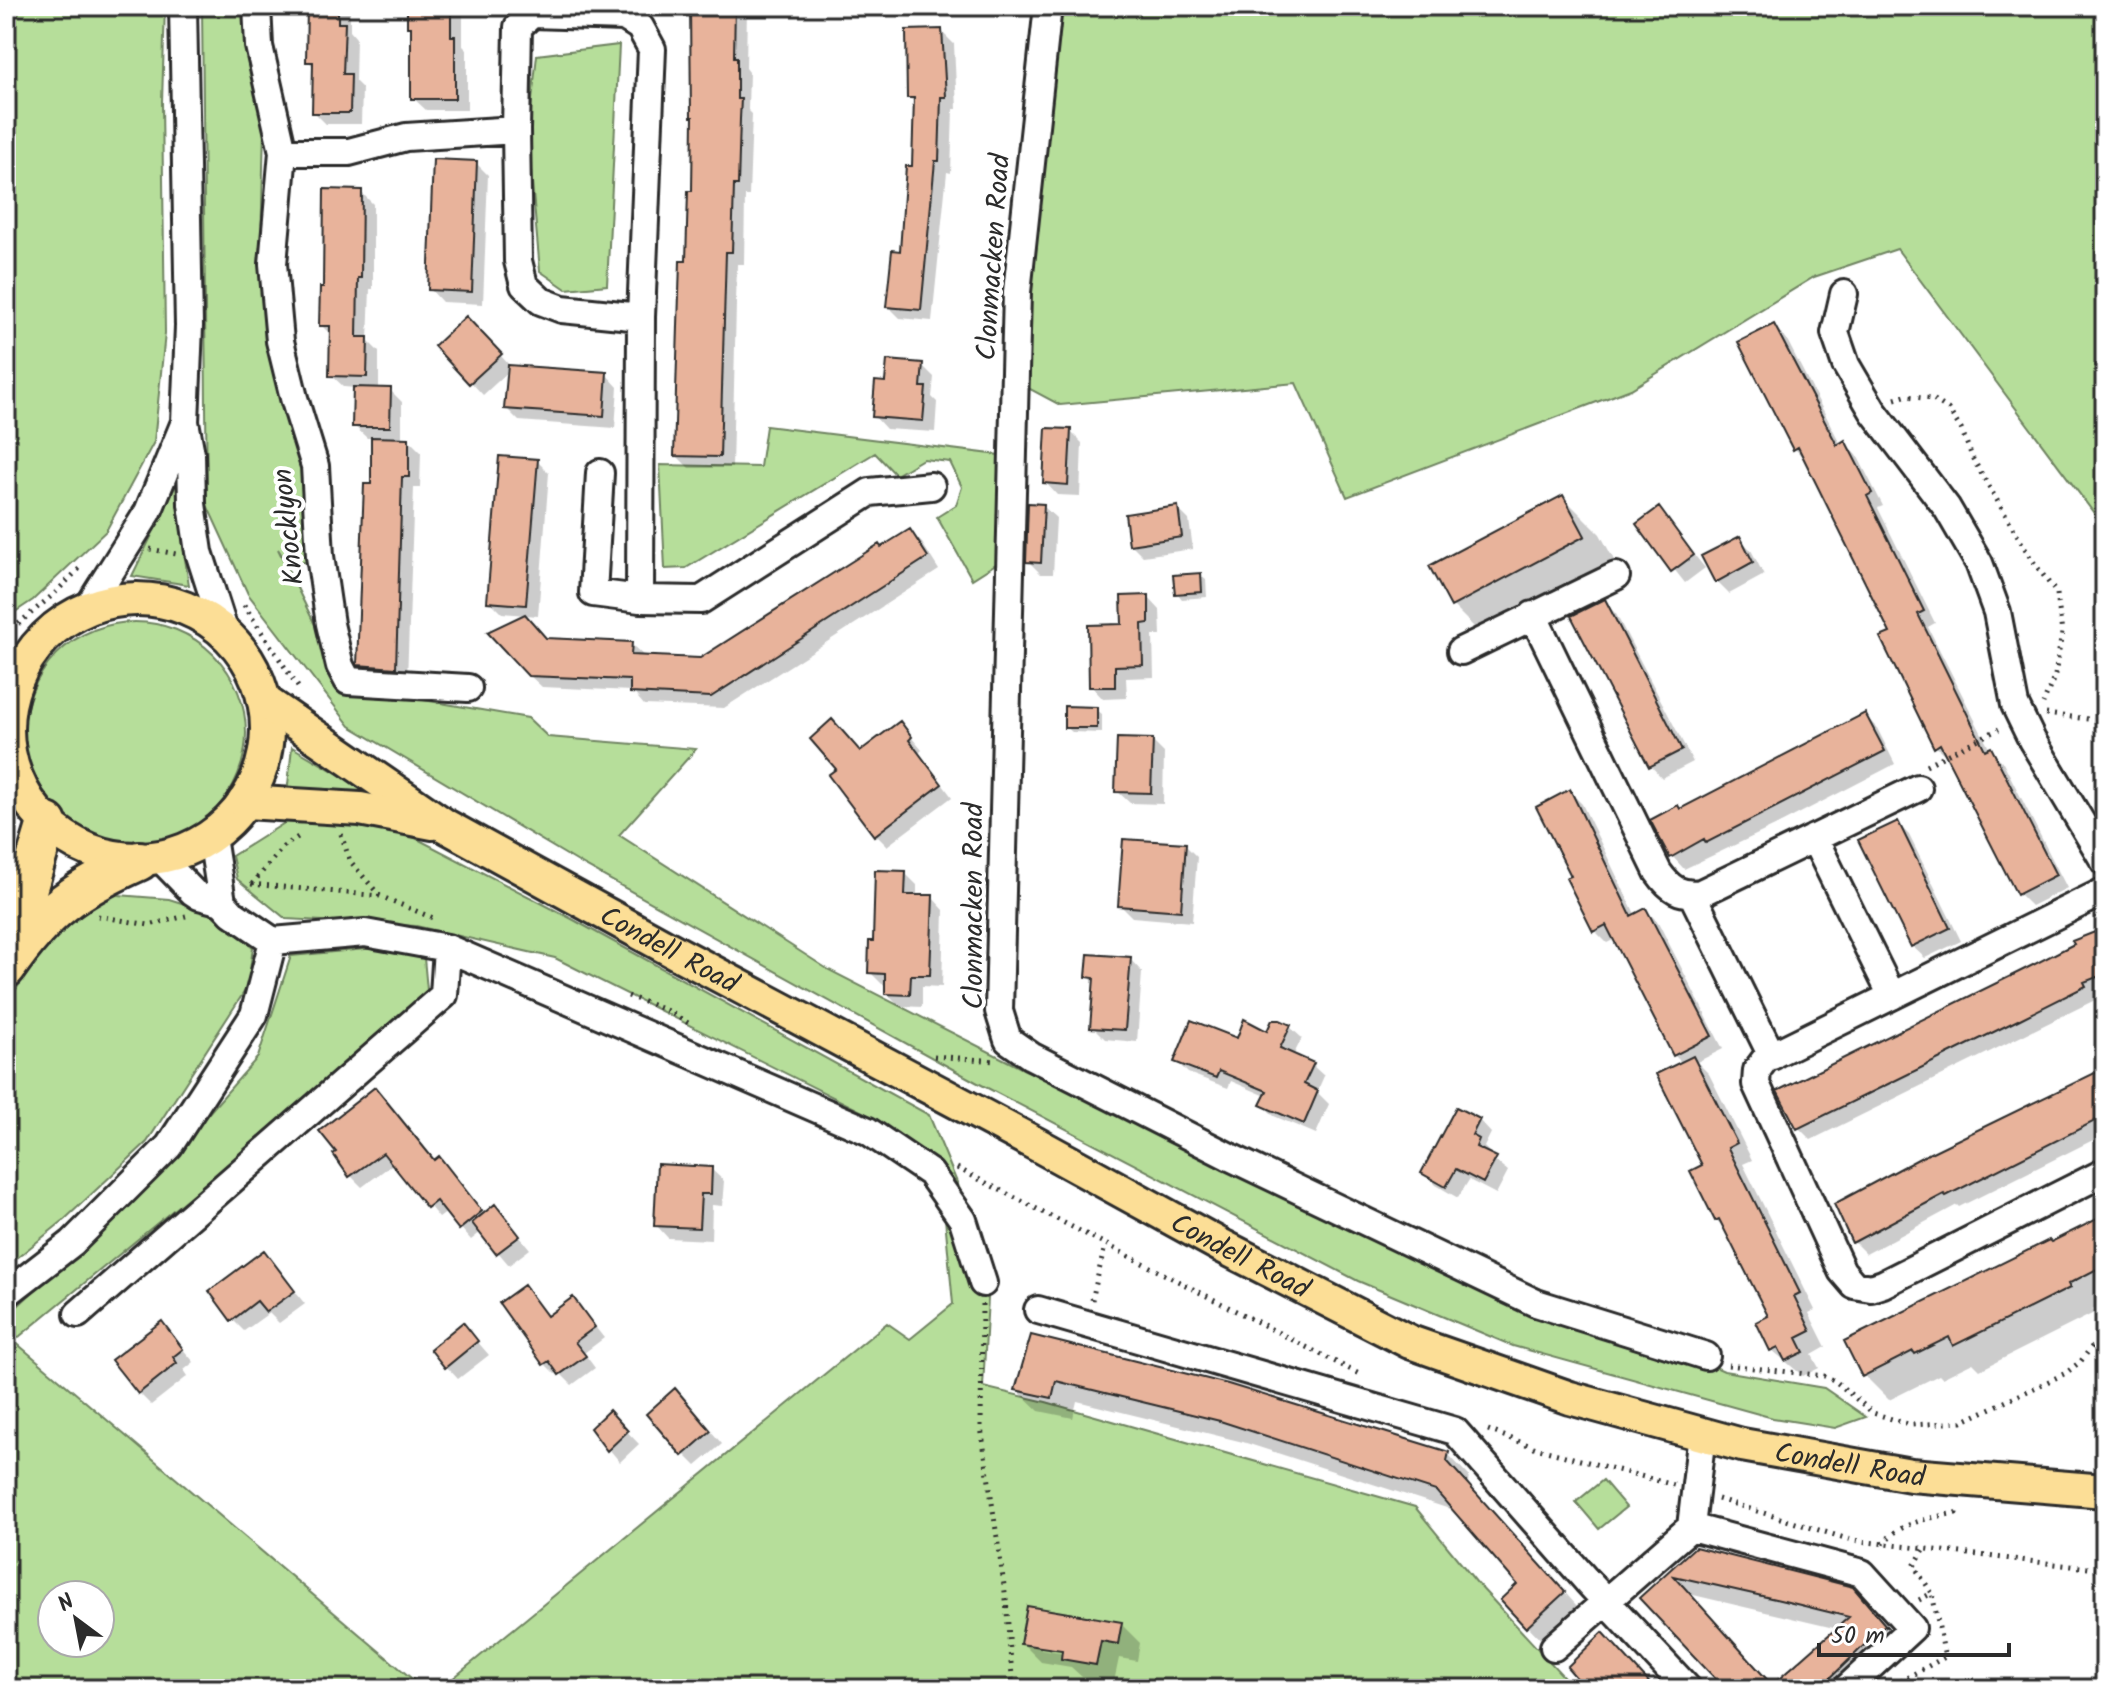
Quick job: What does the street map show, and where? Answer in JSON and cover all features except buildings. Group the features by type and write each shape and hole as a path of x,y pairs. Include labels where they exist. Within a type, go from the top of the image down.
{"highway":[{"path":"6,924 25,897 41,817"},
{"path":"6,968 31,933 65,900 100,878 150,860"}],"main road":[{"path":"6,792 73,842 103,855 150,860 187,851 212,837 244,802 260,770 267,736 264,701 256,676 243,653 225,633 201,616 174,604 145,599 115,600 87,609 61,623 39,644 14,670 6,726 9,756 19,785 41,817"},
{"path":"264,701 444,825"},
{"path":"244,802 360,809 444,825"},
{"name":"Condell Road","path":"444,825 1222,1246 1410,1342 1570,1398 1742,1445 1911,1475 2105,1491"}],"street":[{"path":"183,6 189,317 185,422 191,454 192,504 199,552 225,633"},
{"name":"Knocklyon","path":"257,6 259,46 283,152 273,264 280,341 315,466 320,556 340,666 348,681 468,688"},
{"name":"Clonmacken Road","path":"1048,6 1017,292 999,1011 1008,1040 1031,1056 1228,1156 1536,1303 1706,1356"},
{"path":"640,599 641,317 652,49 640,27 624,17 512,16 518,261 524,285 541,301 562,309 641,317"},
{"path":"283,152 349,152 406,137 516,130"},
{"path":"1844,294 1835,333 1846,365 1873,411 1947,508 1979,563 1997,612 2015,705 2026,717 2032,740 2105,862"},
{"path":"87,609 148,512 185,422"},
{"path":"600,473 593,593 640,599 701,600 870,492 931,486"},
{"path":"1461,651 1616,576"},
{"path":"1533,615 1658,872 1668,885 1682,894 1701,893 1814,838 1920,777"},
{"path":"212,837 222,902"},
{"path":"1814,838 1892,996"},
{"path":"150,860 199,896 222,902 232,913 273,941 365,933 447,948 868,1131 930,1173 963,1220 983,1283"},
{"path":"2105,891 1766,1058 1757,1070 1756,1084 1842,1271 1854,1285 1871,1288 1883,1284 2105,1172"},
{"path":"1692,894 1772,1056"},
{"path":"6,1294 72,1243 169,1146 254,1015 273,941"},
{"path":"78,1314 444,995 447,948"},
{"path":"1038,1310 1455,1431 1605,1601 1688,1689"},
{"path":"1554,1647 1691,1527 1702,1434"},
{"path":"1691,1527 1862,1573 1912,1628 1846,1689"}],"path":[{"path":"1873,411 1884,402 1905,396 1933,399 1948,409 2030,557 2057,594 2062,633 2055,675 2043,703 2026,717 1920,777"},
{"path":"145,548 185,556"},
{"path":"6,634 85,563"},
{"path":"238,595 307,699"},
{"path":"2026,717 2045,713 2105,721"},
{"path":"303,833 283,847 251,884 380,896 350,861 338,823"},
{"path":"104,918 149,925 178,918"},
{"path":"923,1056 996,1061 1008,1040"},
{"path":"1086,1325 1105,1246"},
{"path":"983,1283 981,1427 1006,1599 1013,1689"},
{"path":"1706,1356 1714,1363 1824,1376 1834,1380 1873,1413 1911,1425 1962,1422 2066,1373 2081,1361 2105,1329"},
{"path":"1883,1544 1891,1532 1927,1518 1956,1513"},
{"path":"1896,1610 1932,1593 1914,1566 1925,1548"}],"green space":[{"path":"6,6 165,6 162,102 165,333 154,442 106,531 33,600 6,618"},
{"path":"202,6 245,6 250,67 264,128 261,248 274,367 305,467 312,563 285,560 278,549 320,635 337,685 528,718 548,737 696,749 619,835 829,970 1025,1070 1354,1205 1724,1371 1824,1388 1866,1417 1835,1428 1773,1418 1513,1346 1358,1281 976,1082 585,866 350,726 248,594 207,505"},
{"path":"1059,6 2105,6 2105,528 1897,249 1814,277 1631,389 1347,497 1296,383 1060,405 1028,388 1034,203"},
{"path":"619,45 607,285 566,289 540,271 528,137 537,55"},
{"path":"766,426 999,455 1002,560 972,579 937,517 956,505 962,487 950,462 923,459 896,475 875,453 686,568 665,569 660,465 760,467"},
{"path":"182,473 182,539 189,585 132,576"},
{"path":"135,622 177,630 214,654 238,691 246,733 238,775 214,812 177,836 135,844 93,836 56,812 32,775 24,733 32,691 56,654 93,630"},
{"path":"292,747 376,796 287,794"},
{"path":"371,815 572,919 929,1115 990,1262 983,1387 1046,1402 1415,1507 1477,1583 1575,1689 440,1689 887,1323 910,1339 953,1304 941,1176 865,1113 555,958 416,926 286,919 237,879 232,856 294,817"},
{"path":"105,894 169,899 207,911 253,947 248,986 147,1142 64,1220 6,1267 6,1004 64,919"},
{"path":"387,947 424,958 427,990 392,1030 14,1341 424,1689 6,1689 6,1317 135,1197 258,1057 291,956"},
{"path":"1603,1480 1626,1507 1599,1529 1576,1502"}]}
